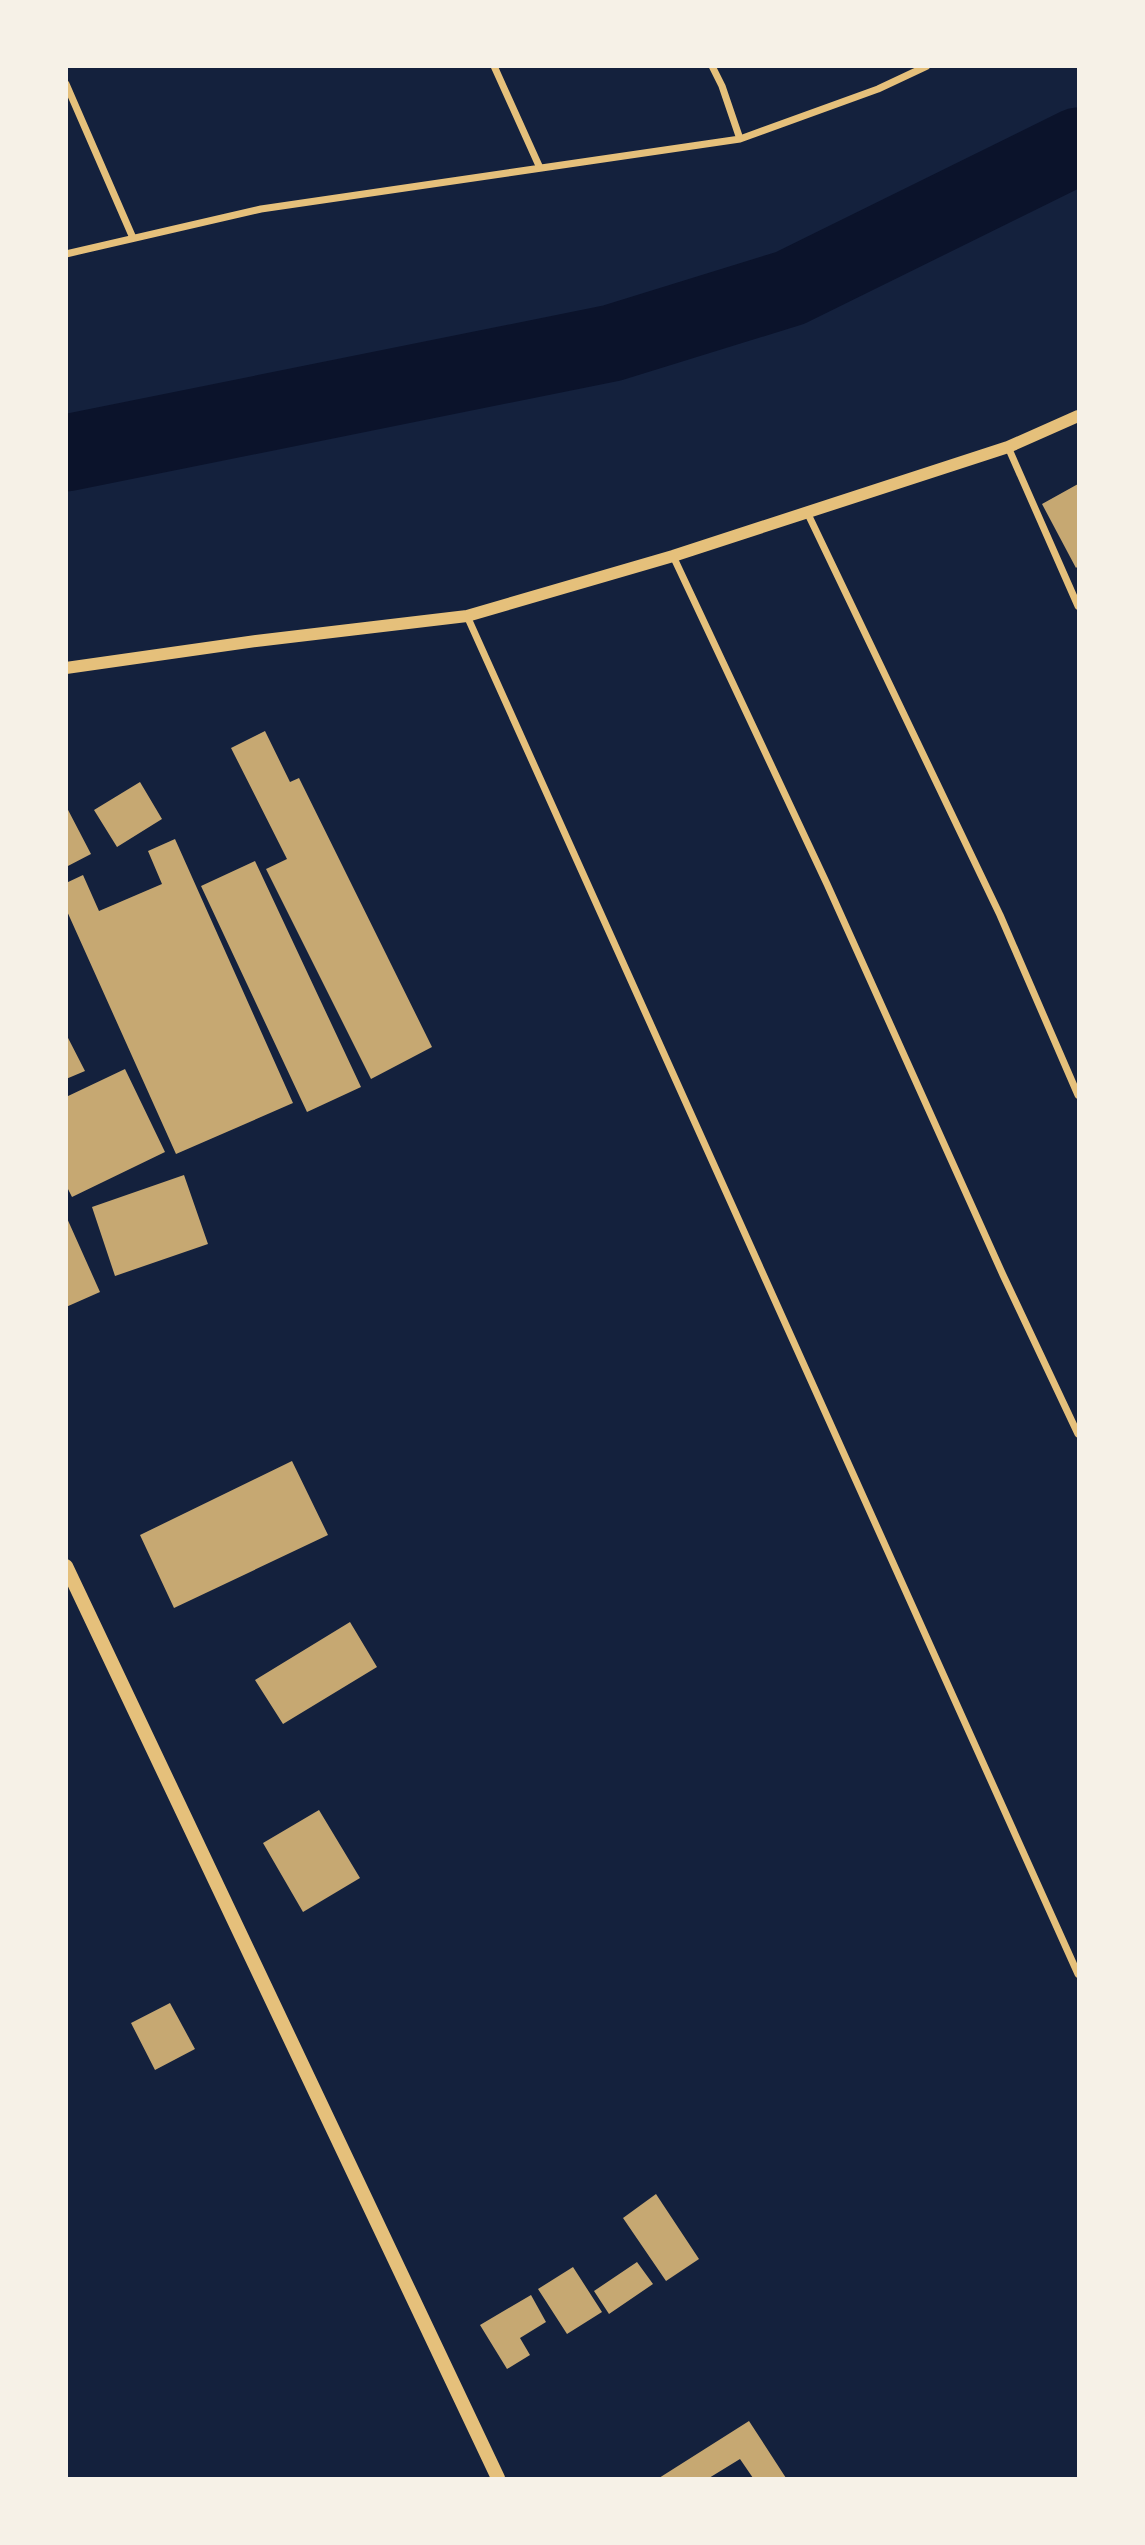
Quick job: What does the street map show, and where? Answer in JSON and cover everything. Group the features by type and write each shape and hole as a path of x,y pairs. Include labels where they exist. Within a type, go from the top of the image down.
{"main road":[{"path":"66,1566 498,2479"}],"street":[{"path":"494,66 540,168"},
{"path":"712,66 722,86 740,139"},
{"path":"66,254 261,209 740,139 878,89 927,66"},
{"path":"66,84 133,238"},
{"path":"66,668 256,641 467,616 673,556 1008,447 1079,416"},
{"path":"1008,447 1079,606"},
{"path":"807,512 1000,915 1079,1095"},
{"path":"673,556 838,908 1003,1275 1079,1434"},
{"path":"467,616 1079,1974"}],"building":[{"path":"1078,484 1078,566 1076,568 1042,504"},
{"path":"265,731 290,782 299,778 432,1047 371,1079 266,869 287,859 231,748"},
{"path":"140,782 162,819 117,847 94,810"},
{"path":"66,806 91,854 66,867"},
{"path":"175,839 293,1103 176,1154 66,909 66,883 83,875 99,911 162,884 148,851"},
{"path":"255,861 361,1087 307,1112 201,886"},
{"path":"66,1034 85,1071 66,1079"},
{"path":"125,1069 165,1152 72,1197 66,1185 66,1097"},
{"path":"184,1175 208,1244 115,1276 92,1207"},
{"path":"66,1216 100,1292 66,1307"},
{"path":"292,1461 328,1535 174,1608 140,1535"},
{"path":"350,1622 377,1667 283,1724 255,1680"},
{"path":"319,1810 360,1878 303,1912 263,1843"},
{"path":"170,2003 195,2049 155,2070 131,2023"},
{"path":"656,2194 699,2259 666,2281 623,2218"},
{"path":"637,2262 653,2284 609,2314 594,2291"},
{"path":"573,2267 602,2312 567,2334 538,2289"},
{"path":"531,2295 546,2322 520,2338 530,2355 507,2369 480,2325"},
{"path":"749,2421 786,2478 753,2478 740,2459 709,2478 659,2478"}],"waterway":[{"path":"66,453 612,343 790,288 1078,146"}]}
